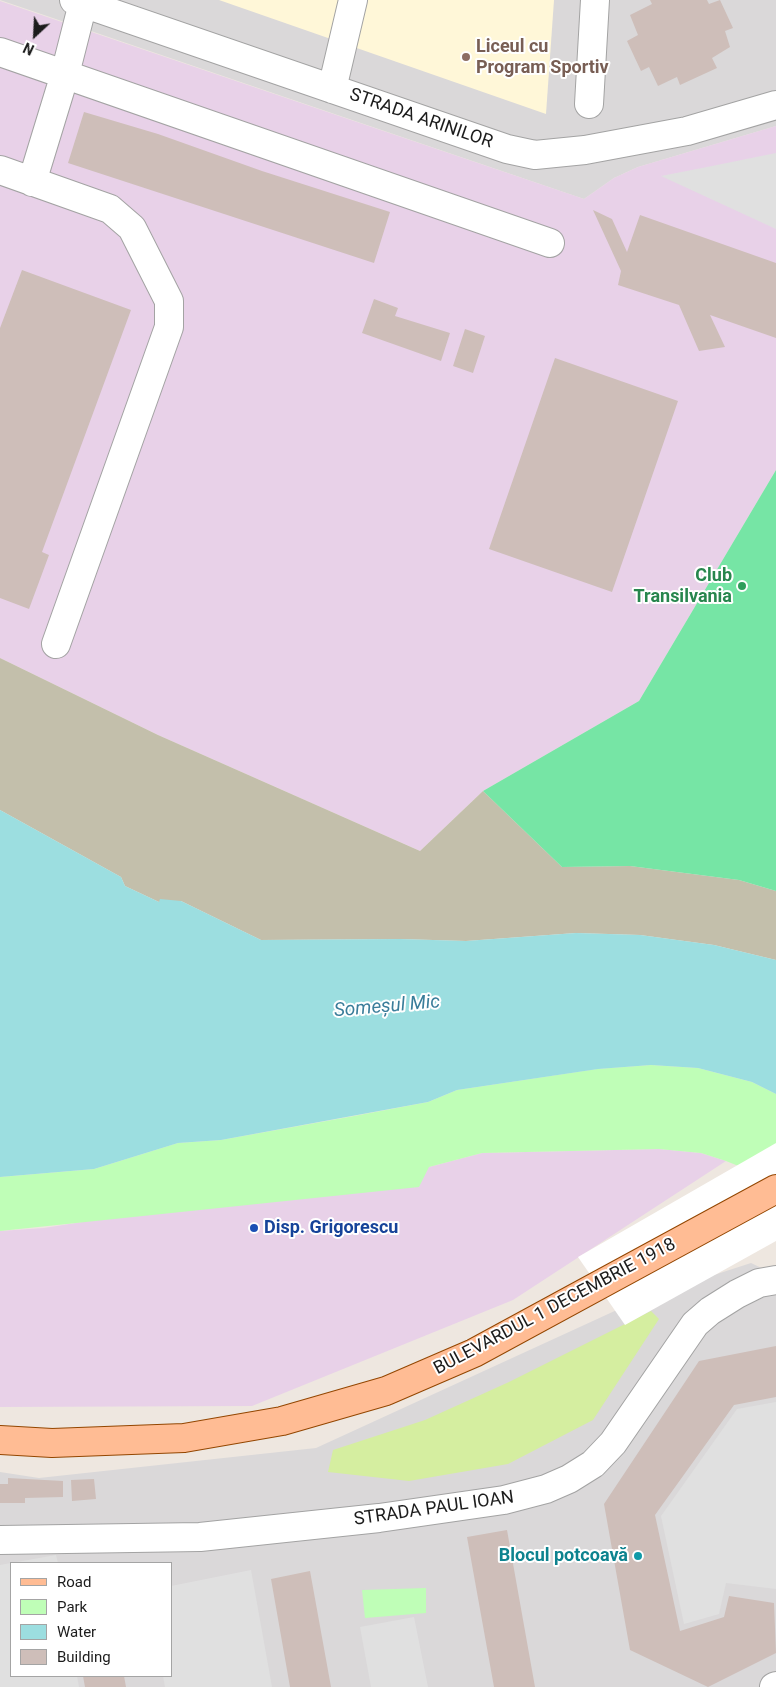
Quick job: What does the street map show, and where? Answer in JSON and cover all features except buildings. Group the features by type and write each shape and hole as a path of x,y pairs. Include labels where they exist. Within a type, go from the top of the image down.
{"main road":[{"name":"BULEVARDUL 1 DECEMBRIE 1918","path":"0,1440 52,1443 184,1438 243,1429 326,1410 386,1391 474,1353 776,1189"}],"street":[{"path":"332,89 352,0"},
{"path":"589,104 595,0"},
{"path":"32,182 65,74 78,2"},
{"name":"STRADA ARINILOR","path":"78,2 508,149 535,155 585,150 686,131 776,105"},
{"path":"0,52 550,243"},
{"path":"0,170 110,210 132,228 169,301 169,326 56,644"},
{"name":"STRADA PAUL IOAN","path":"0,1540 200,1537 379,1518 504,1500 546,1489 570,1479 593,1464 613,1443 695,1324 710,1311 759,1282 776,1280"}],"shaded area":[{"path":"0,0 776,0 776,126 638,167 614,178 584,199"},
{"name":"Liceul cu Program Sportiv","path":"219,0 554,0 546,114"},
{"path":"0,1 584,199 614,178 638,167 776,126 776,470 639,701 483,791 420,851 158,735 0,658"},
{"path":"776,153 776,229 661,176 707,167"},
{"path":"0,658 158,735 420,851 483,791 562,867 630,866 739,880 776,891 776,960 714,945 640,935 576,933 466,941 400,939 261,940 181,901 159,902 125,886 121,877 0,810"},
{"path":"659,1149 701,1153 726,1161 513,1300 252,1406 0,1407 0,1231 44,1228 429,1167 482,1153"},
{"path":"751,1263 776,1275 776,1687 0,1687 0,1472 39,1478 316,1448 643,1298"},
{"path":"776,1402 776,1589 726,1583 719,1614 684,1624 661,1516 737,1409"},
{"path":"56,1555 58,1562 17,1562"},
{"path":"10,1563 10,1677 77,1677 79,1687 0,1687 0,1565"},
{"path":"251,1570 272,1687 165,1687 163,1677 172,1677 172,1586"},
{"path":"414,1617 428,1687 371,1687 360,1627"}],"green space":[{"name":"Club Transilvania","path":"776,470 776,891 739,880 630,866 562,867 483,791 639,701"},
{"path":"651,1065 698,1068 752,1082 776,1094 776,1185 756,1173 701,1153 659,1149 482,1153 429,1167 419,1187 0,1231 0,1177 94,1169 178,1143 221,1140 428,1102 457,1090 597,1069"},
{"path":"651,1311 659,1319 593,1420 508,1464 409,1481 328,1472 333,1450 425,1420 509,1382"},
{"path":"426,1588 426,1613 365,1618 362,1590"}],"water":[{"name":"Someșul Mic","path":"0,810 121,877 125,886 159,902 160,899 181,901 261,940 400,939 466,941 576,933 640,935 714,945 776,960 776,1094 752,1082 698,1068 651,1065 598,1069 457,1090 428,1102 221,1140 178,1143 94,1169 0,1177"}],"pier":[{"path":"776,1143 776,1241 625,1325 578,1257"}],"place":[{"name":"Liceul cu Program Sportiv","path":"466,57"},
{"name":"Club Transilvania","path":"742,586"},
{"name":"Disp. Grigorescu","path":"254,1228"},
{"name":"Blocul potcoavă","path":"638,1556"}]}
